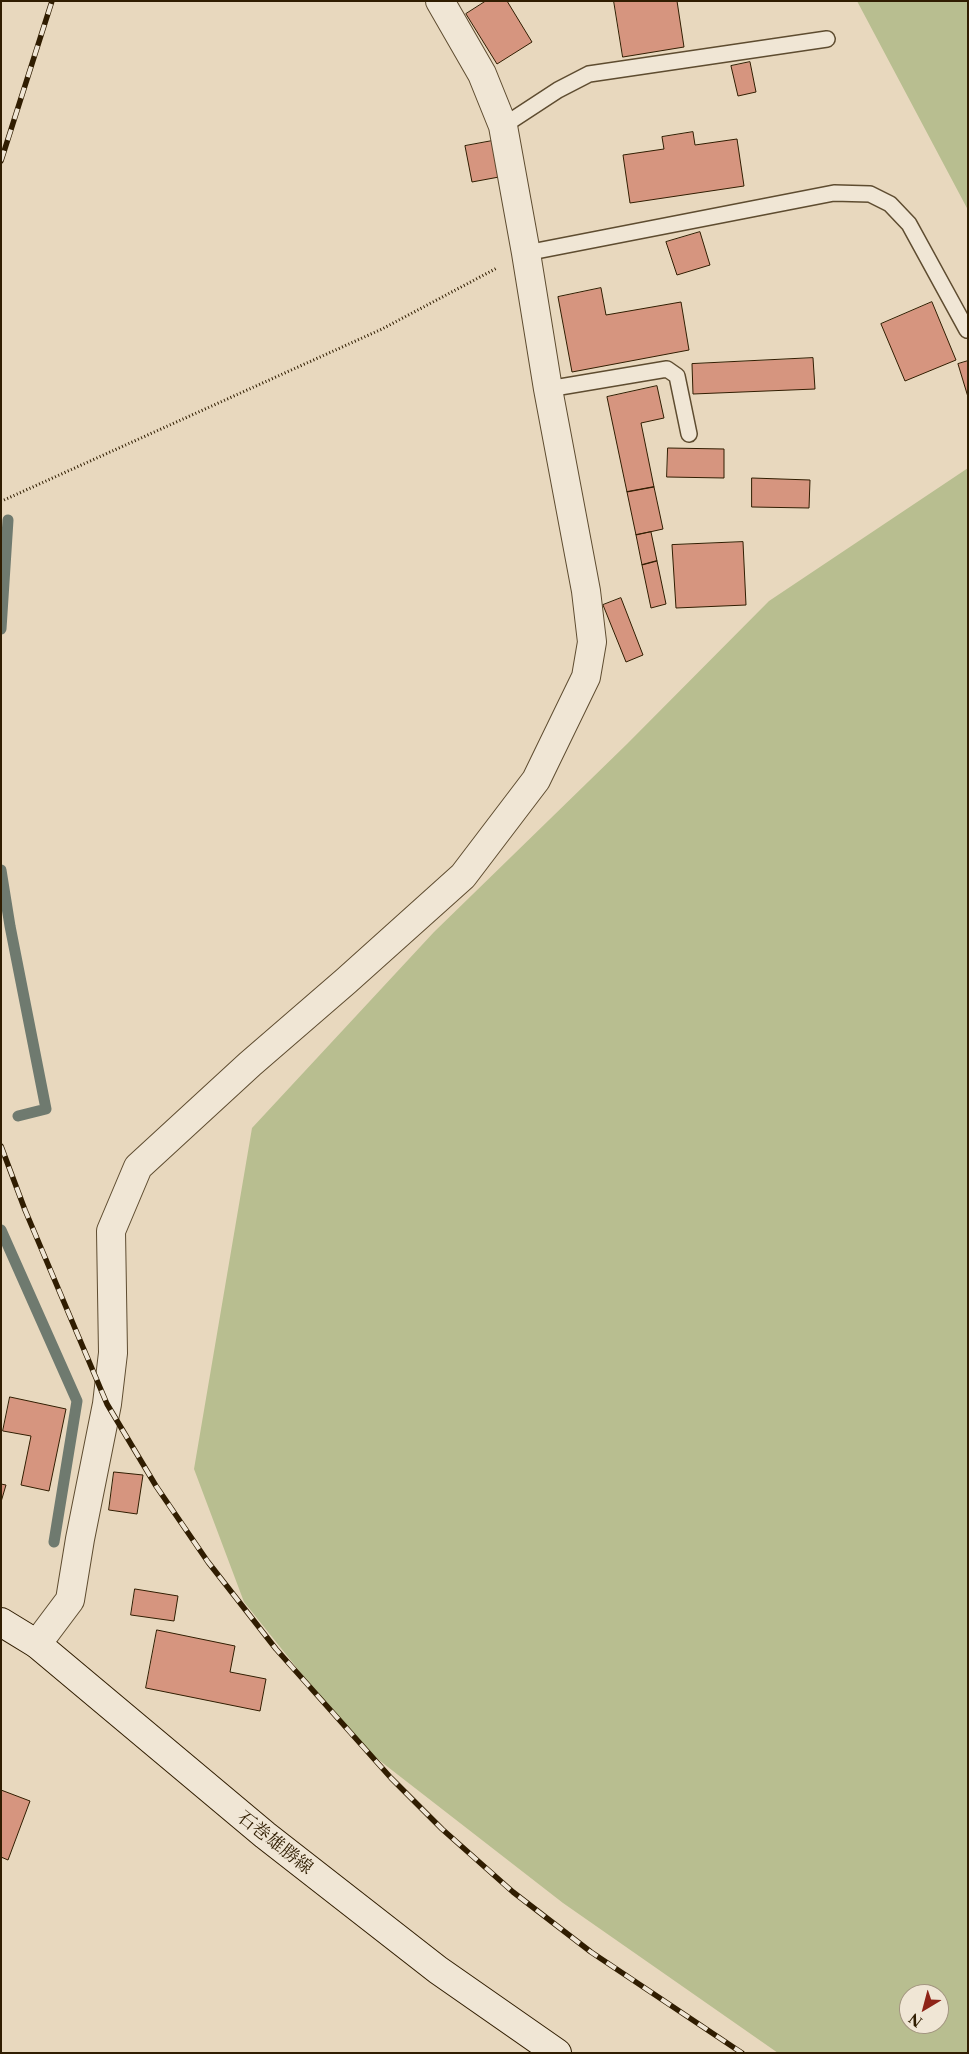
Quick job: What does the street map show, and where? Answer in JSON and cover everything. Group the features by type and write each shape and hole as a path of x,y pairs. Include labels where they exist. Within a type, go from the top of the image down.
{"street":[{"path":"37,1644 70,1600 107,1404 113,1353 111,1231 138,1167 250,1064 463,876 536,780 586,677 592,642 587,600 548,390 503,126 482,74 440,1"},
{"name":"石巻雄勝線","path":"1,1622 37,1644 264,1835 438,1970 557,2053"}],"lane":[{"path":"503,126 558,90 589,74 827,39"},
{"path":"526,253 834,193 870,194 890,204 909,224 967,330"},
{"path":"548,390 667,368 677,376 689,434"}],"path":[{"path":"4,500 382,329 526,253"}],"green space":[{"path":"857,1 968,1 968,210"},
{"path":"968,468 968,2053 778,2053 563,1903 357,1743 244,1602 194,1469 252,1128 434,932 627,744 769,601"}],"building":[{"path":"486,1 507,1 532,42 497,64 466,14"},
{"path":"614,1 677,1 684,47 623,57"},
{"path":"750,62 756,92 738,96 731,66"},
{"path":"693,132 695,145 737,139 744,186 630,203 623,155 664,149 662,137"},
{"path":"492,141 499,177 472,182 465,146"},
{"path":"700,232 710,265 677,275 666,242"},
{"path":"601,288 606,315 681,302 689,350 572,372 558,297"},
{"path":"932,302 956,360 905,381 881,324"},
{"path":"813,358 815,389 693,394 692,364"},
{"path":"968,361 968,397 958,364"},
{"path":"657,386 664,418 641,423 654,487 627,492 607,397"},
{"path":"668,448 724,449 724,478 667,477"},
{"path":"752,478 810,480 809,508 752,507"},
{"path":"654,487 663,529 636,535 627,492"},
{"path":"651,532 657,561 642,565 636,535"},
{"path":"743,542 746,605 676,608 672,545"},
{"path":"657,561 666,604 651,608 642,565"},
{"path":"621,598 643,655 626,662 603,605"},
{"path":"10,1397 66,1409 49,1491 21,1485 31,1436 3,1431"},
{"path":"114,1472 143,1475 137,1514 109,1510"},
{"path":"1,1484 6,1485 1,1502"},
{"path":"135,1589 178,1596 174,1621 131,1615"},
{"path":"157,1630 235,1646 230,1672 266,1679 260,1711 146,1688"},
{"path":"1,1790 30,1801 8,1860 1,1857"}],"waterway":[{"path":"1,629 8,520"},
{"path":"1,870 10,926 46,1109 18,1116"},
{"path":"1,1230 77,1401 54,1542"}],"railway":[{"path":"1,161 52,1"},
{"path":"1,1146 25,1210 107,1404 156,1486 208,1562 276,1649 391,1778 442,1829 513,1892 591,1952 742,2053"}]}
